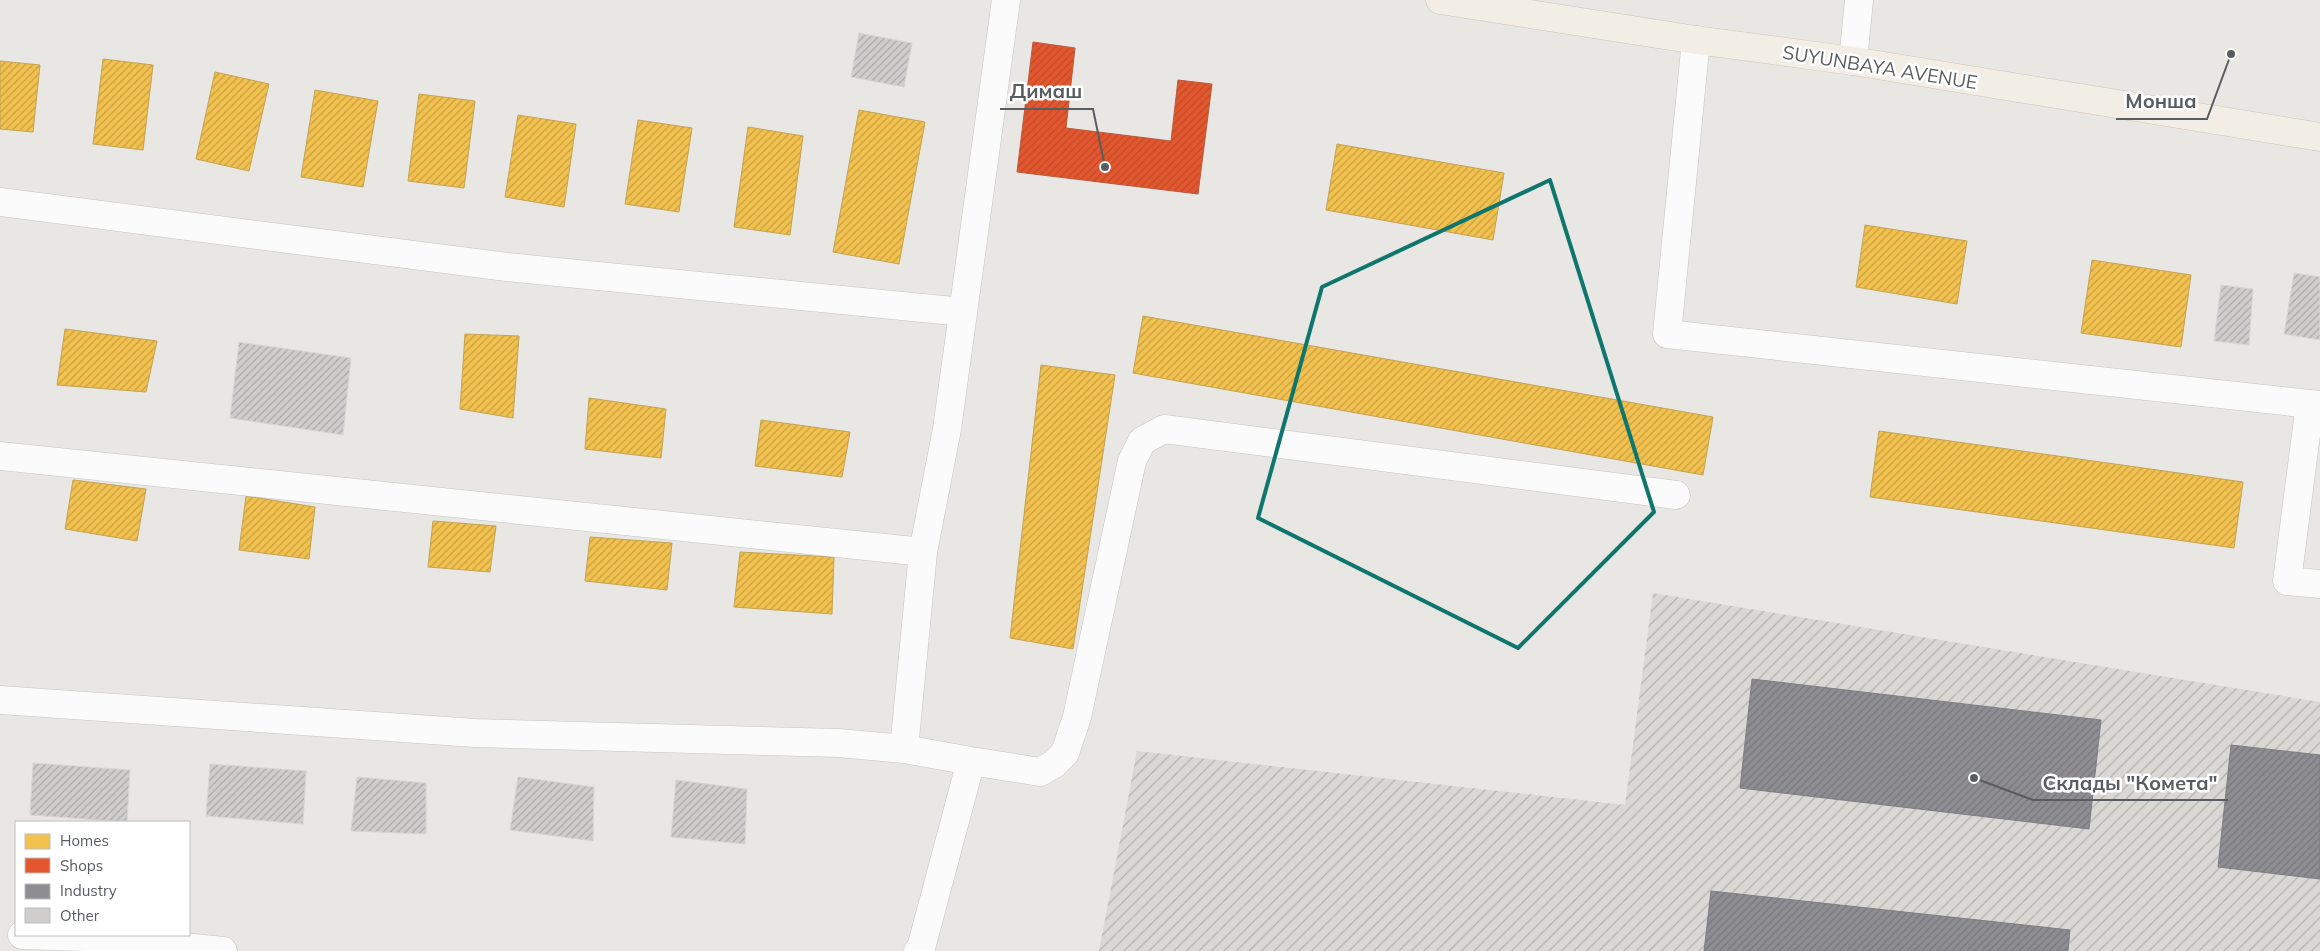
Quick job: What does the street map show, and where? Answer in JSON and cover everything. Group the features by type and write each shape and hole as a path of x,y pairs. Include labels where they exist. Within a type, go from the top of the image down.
{"main road":[{"name":"SUYUNBAYA AVENUE","path":"1440,0 1696,40 1854,61 2320,137"}],"street":[{"path":"904,749 923,552 947,428 1006,0"},
{"path":"1854,61 1859,0"},
{"path":"1696,40 1667,334 2315,405 2287,581 2320,584"},
{"path":"0,202 507,267 963,312"},
{"path":"0,700 474,733 822,742 904,749 1040,772 1054,764 1065,754 1076,717 1132,460 1142,441 1164,429 1676,495"},
{"path":"0,456 923,552"},
{"path":"918,951 923,939 971,761"},
{"path":"0,934 15,934"},
{"path":"53,936 84,937 224,951"}],"highlighted area":[{"path":"1550,180 1654,512 1518,648 1258,518 1322,287"}],"shaded area":[{"path":"1653,593 2320,702 2320,951 1099,951 1137,751 1625,805"}],"building: Homes":[{"path":"103,59 153,65 143,150 93,144"},
{"path":"0,61 40,65 33,132 0,129"},
{"path":"215,72 269,84 249,171 196,159"},
{"path":"315,90 378,101 363,187 301,177"},
{"path":"419,94 475,101 464,188 408,181"},
{"path":"859,110 925,122 899,264 833,252"},
{"path":"518,115 576,124 564,207 505,197"},
{"path":"638,120 692,128 679,212 625,204"},
{"path":"748,127 803,136 790,235 734,227"},
{"path":"1337,144 1504,173 1493,240 1326,210"},
{"path":"1865,225 1967,241 1957,304 1856,287"},
{"path":"2092,260 2191,275 2181,347 2081,333"},
{"path":"1143,316 1713,417 1703,475 1133,373"},
{"path":"65,329 157,341 146,392 57,385"},
{"path":"465,334 519,336 513,418 460,409"},
{"path":"1041,365 1115,375 1073,649 1010,638"},
{"path":"589,398 666,409 661,458 585,449"},
{"path":"761,420 850,432 842,477 755,466"},
{"path":"1879,431 2243,482 2234,548 1870,497"},
{"path":"73,480 146,489 137,541 65,529"},
{"path":"246,496 315,507 309,559 239,550"},
{"path":"433,521 496,526 490,572 428,567"},
{"path":"590,537 672,543 667,590 585,581"},
{"path":"740,552 834,557 832,614 734,607"}],"building: Shops":[{"path":"1033,42 1075,48 1066,128 1171,141 1178,80 1212,84 1198,194 1017,172"}],"building: Industry":[{"path":"1752,679 2101,720 2089,829 1740,788"},
{"path":"2231,745 2320,755 2320,879 2218,867"},
{"path":"1711,891 2070,930 2068,951 1704,951"}],"building: Other":[{"path":"859,33 912,43 904,87 851,77"},
{"path":"2294,273 2320,277 2320,340 2284,334"},
{"path":"2221,285 2253,289 2249,345 2214,341"},
{"path":"239,342 351,358 343,435 230,418"},
{"path":"33,763 130,770 127,821 30,815"},
{"path":"210,764 306,771 303,824 206,816"},
{"path":"357,777 426,783 426,834 351,831"},
{"path":"518,777 594,787 593,841 510,830"},
{"path":"676,780 747,789 745,844 671,837"}],"place":[{"name":"Монша","path":"2231,54"},
{"name":"Димаш","path":"1105,167"},
{"name":"Склады \"Комета\"","path":"1974,778"}]}
